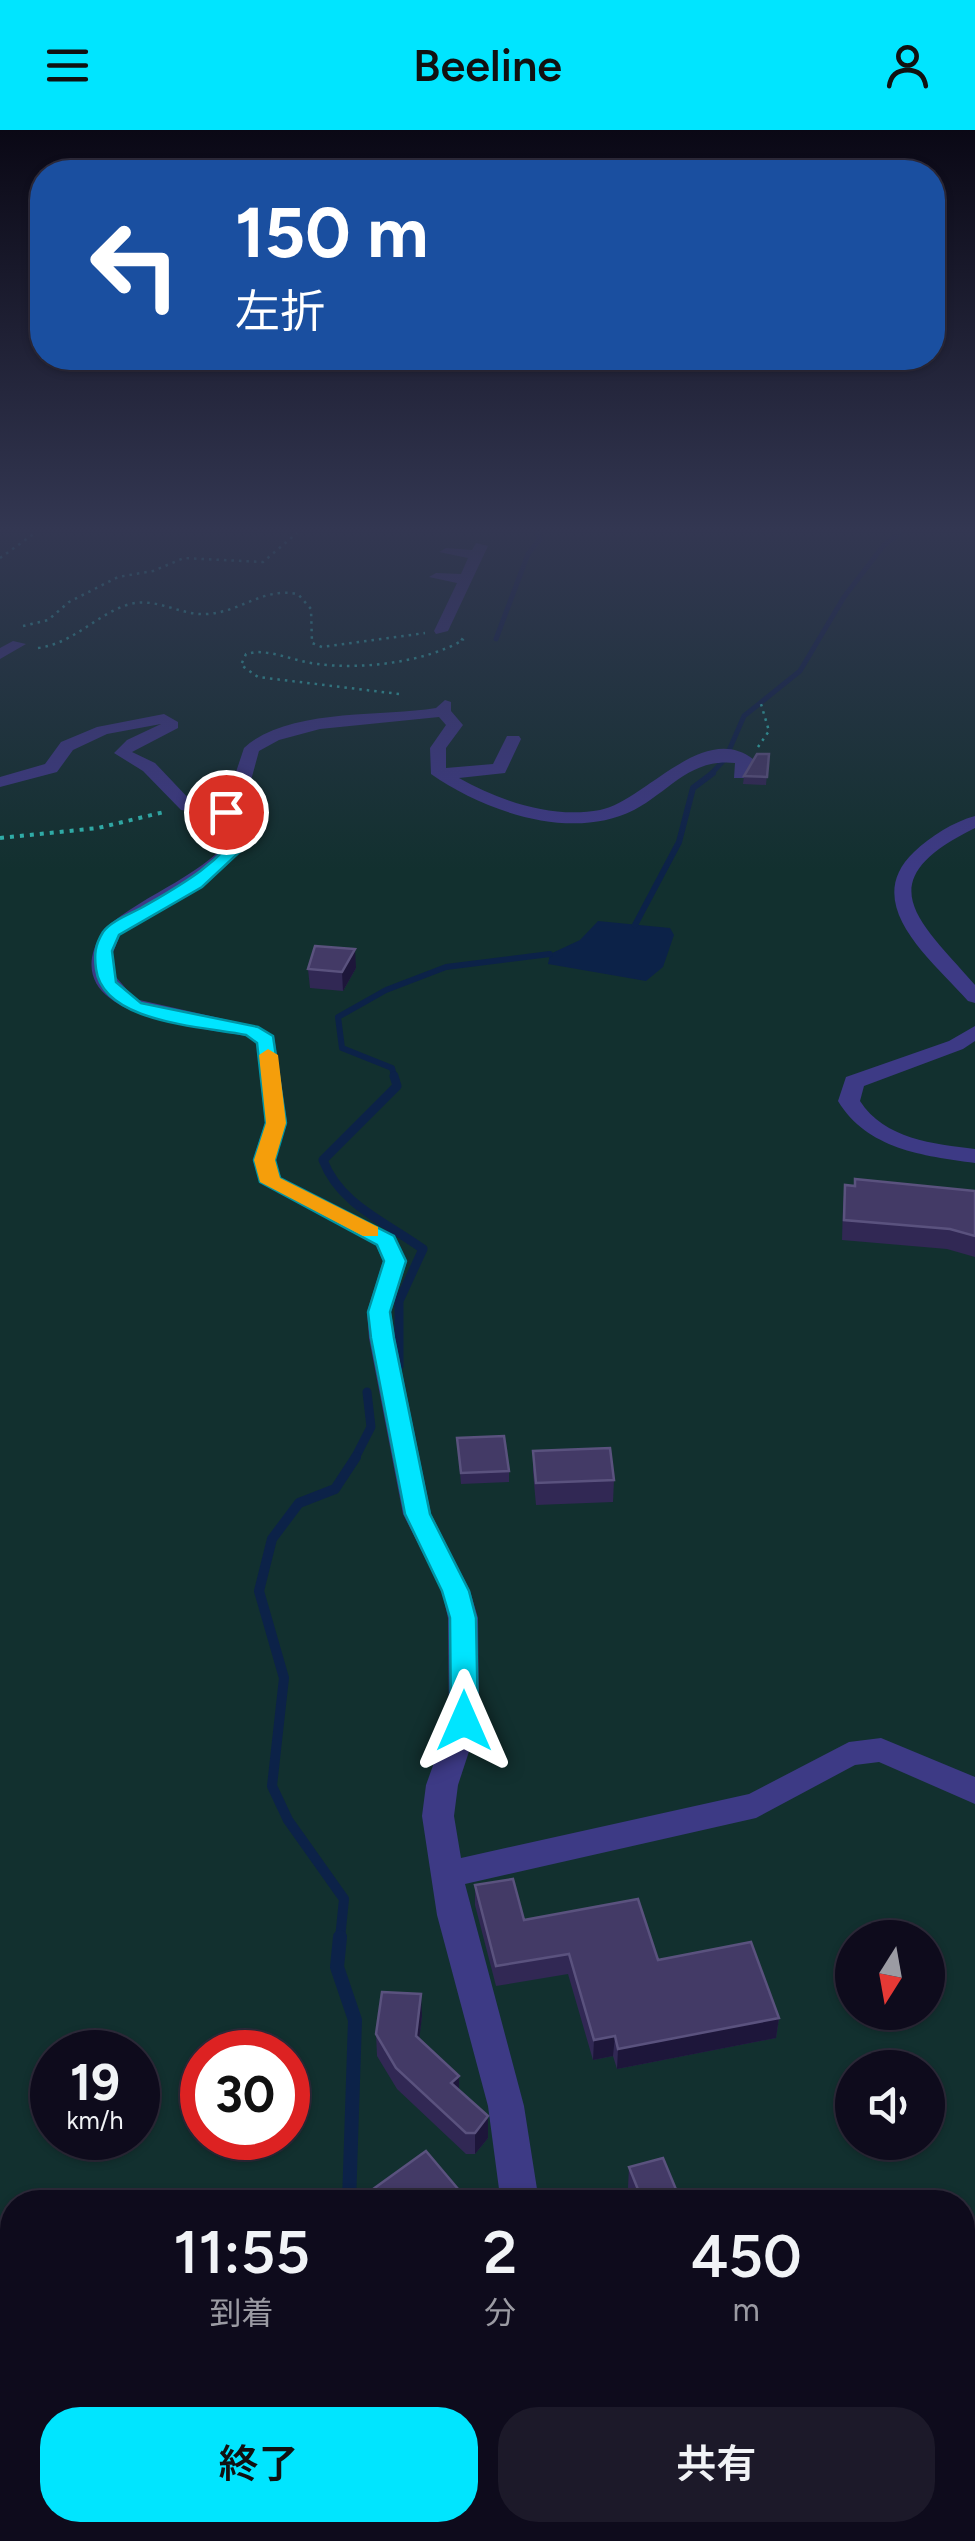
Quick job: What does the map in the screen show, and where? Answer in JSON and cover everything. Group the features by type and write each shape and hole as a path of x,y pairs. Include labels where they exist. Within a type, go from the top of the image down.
{"street":[{"path":"518,2190 506,2106 454,1915 438,1816 442,1785 464,1721 463,1618 456,1591 418,1514 382,1338 379,1312 395,1261 386,1241 271,1182 264,1160 276,1123 266,1040 252,1031 136,1007 116,996 107,982 103,951 112,932 196,883 224,860 250,827 241,784 244,764 252,748 267,738 350,722 400,720 444,708 456,726 434,757 442,774 523,810 562,818 621,810 700,757 742,766"},
{"path":"0,782 51,768 67,746 103,730 164,720 172,726 162,734 131,743 122,753 149,767 187,806 246,814"},
{"path":"442,774 498,768 513,739"},
{"path":"975,821 916,859 901,879 900,893 904,913 912,925 975,997"},
{"path":"975,1032 956,1045 868,1074 854,1082 849,1101 862,1121 876,1130 936,1150 975,1156"},
{"path":"448,1874 756,1805 849,1754 881,1750 975,1790"}],"path":[{"path":"32,646 58,646"},
{"path":"444,708 292,678 258,676 241,665 246,654 261,650 308,664 330,666 444,651 453,646"},
{"path":"742,766 769,731 761,704"},
{"path":"0,838 98,828 187,806"}],"green space":[{"path":"0,646 975,646 975,2190 0,2190"}],"water":[{"path":"598,921 670,928 674,935 663,967 646,981 548,964 550,954 580,940"}],"building":[{"path":"757,754 769,754 767,777 744,776"},
{"path":"315,946 355,949 342,972 308,969"},
{"path":"855,1179 975,1191 975,1236 950,1229 844,1220 845,1185 855,1186"},
{"path":"504,1436 509,1471 461,1473 457,1438"},
{"path":"610,1448 614,1480 536,1483 533,1451"},
{"path":"513,1879 524,1920 638,1899 658,1960 751,1942 779,2018 618,2049 615,2036 594,2040 569,1954 496,1966 475,1885"},
{"path":"382,1992 421,1994 416,2036 459,2076 451,2083 488,2116 475,2133 466,2133 396,2068 376,2034"},
{"path":"426,2151 459,2190 372,2190"},
{"path":"663,2158 676,2190 638,2190 629,2167"}],"waterway":[{"path":"727,755 744,716 800,671 815,646"},
{"path":"710,775 727,757"},
{"path":"635,925 679,842 693,788 713,773"},
{"path":"395,1079 392,1068 342,1048 338,1017 386,990 446,967 550,954"},
{"path":"394,1076 397,1086 323,1160 352,1201 423,1249 399,1301 399,1366"},
{"path":"354,1460 371,1427 367,1392"},
{"path":"340,1939 344,1899 288,1820 272,1786 284,1678 259,1591 272,1539 299,1503 335,1489 356,1457"},
{"path":"340,1937 337,1967 355,2020 349,2190"}],"slow traffic":[{"path":"268,1055 276,1123 264,1160 271,1182 284,1192 340,1214 370,1232"}],"route":[{"path":"226,812 246,814 250,827 242,842 196,883 112,932 103,951 107,982 116,996 136,1007 252,1031 266,1040 276,1123 264,1160 271,1182 284,1192 340,1214 386,1241 395,1261 379,1312 382,1338 418,1514 456,1591 463,1618 464,1721"}]}
